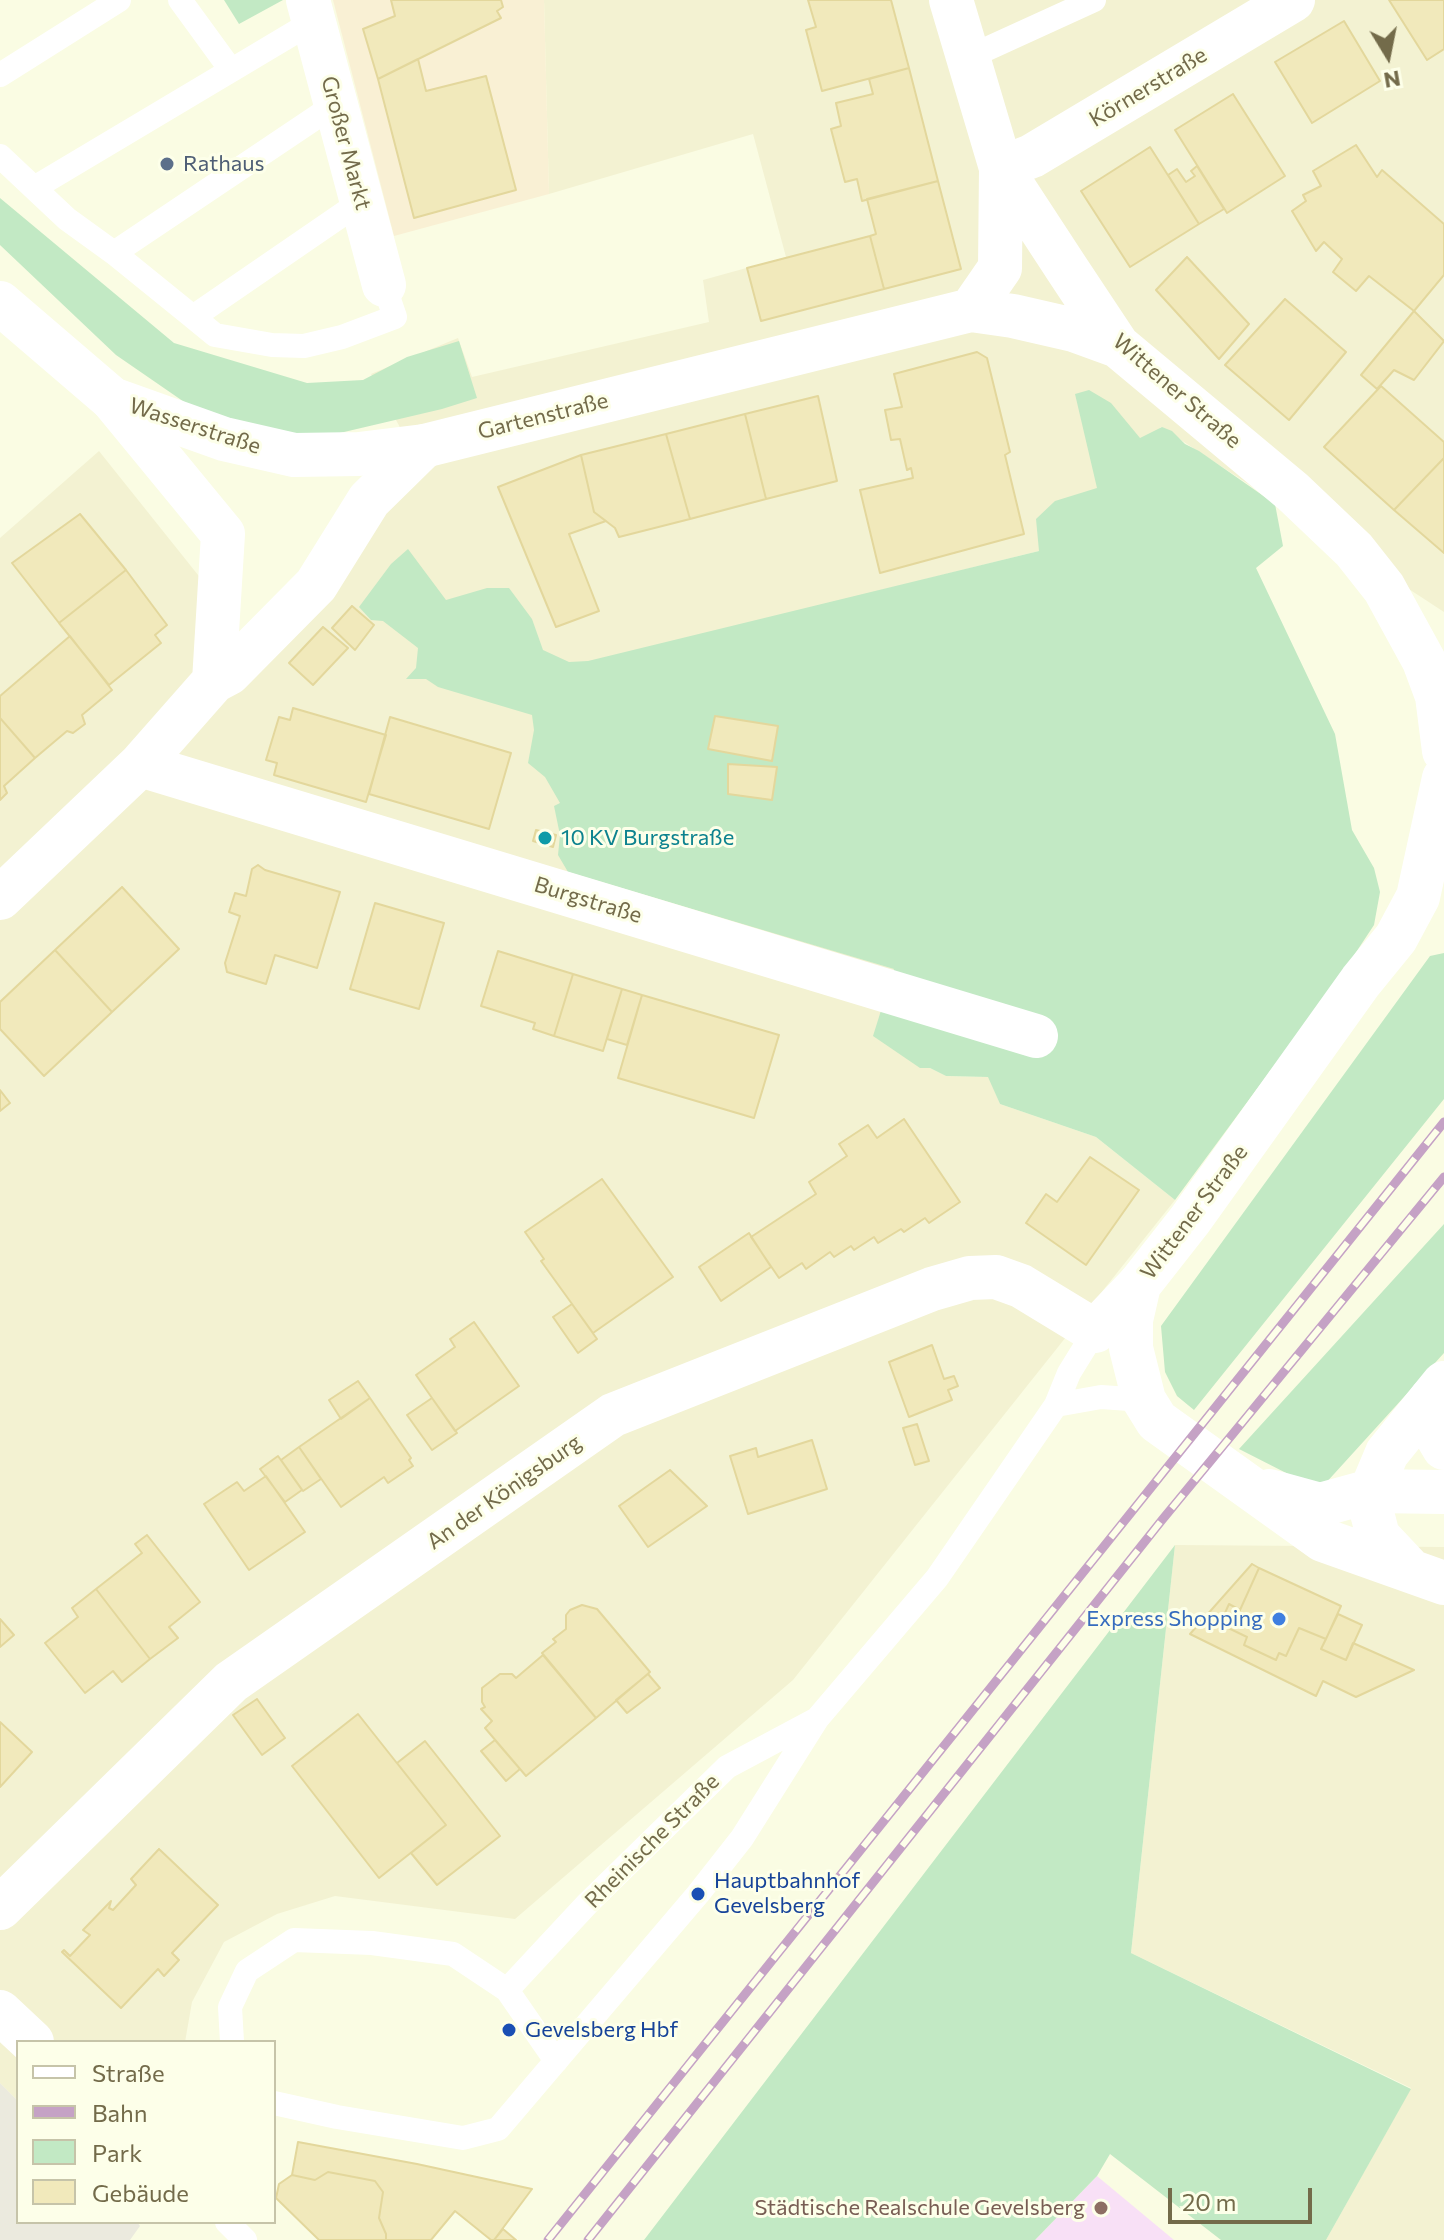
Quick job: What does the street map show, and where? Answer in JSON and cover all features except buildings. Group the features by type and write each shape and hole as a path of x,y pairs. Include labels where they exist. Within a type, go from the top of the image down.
{"street":[{"name":"Wittener Straße","path":"951,0 1001,168 1118,346 1293,492 1354,550 1384,588 1418,647 1437,696 1444,751"},
{"name":"Körnerstraße","path":"1001,168 1032,156 1269,6"},
{"name":"Großer Markt","path":"311,10 384,285"},
{"path":"971,310 1000,268 1001,168"},
{"name":"Wasserstraße","path":"0,303 112,399 224,439 294,455 359,454 424,446"},
{"name":"Gartenstraße","path":"424,446 971,310 1074,330 1118,346"},
{"path":"112,399 223,534 214,681"},
{"path":"0,898 140,765 214,681 229,673 316,585 369,500 424,446"},
{"name":"Burgstraße","path":"140,765 1036,1036"},
{"name":"Wittener Straße","path":"1427,1576 1323,1540 1157,1421 1144,1400 1131,1348 1131,1320 1139,1285 1190,1220 1361,981 1396,938 1418,897 1444,778"},
{"name":"Wittener Straße","path":"1396,938 1430,924 1444,922"},
{"name":"An der Königsburg","path":"0,1908 231,1682 613,1415 932,1289 970,1278 996,1277 1021,1286 1095,1331"},
{"name":"Rheinische Straße","path":"1095,1331 1139,1285"},
{"path":"1437,1391 1434,1431 1444,1448"},
{"path":"1437,1391 1387,1453 1371,1491 1444,1492"},
{"name":"Wittener Straße","path":"1244,1484 1320,1505 1371,1491 1378,1536 1427,1576"},
{"path":"0,2012 30,2040"}],"lane":[{"path":"0,75 119,0"},
{"path":"180,0 231,70"},
{"path":"967,58 1094,0"},
{"path":"34,188 231,70 311,10"},
{"path":"114,253 336,104"},
{"path":"0,156 67,219 215,335 272,345 304,346 342,337 395,317 384,285"},
{"path":"193,317 362,201"},
{"name":"Rheinische Straße","path":"276,2103 463,2138 498,2129 698,1894 742,1838 817,1719 937,1578 1056,1405 1069,1373 1095,1331"},
{"path":"1056,1405 1101,1397 1144,1400"},
{"name":"Rheinische Straße","path":"507,1990 588,1903 727,1767 817,1719"},
{"path":"232,2040 230,2007 247,1971 294,1940 372,1943 453,1954 507,1990 556,2061"},
{"path":"229,2224 245,2240"}],"shaded area":[{"path":"333,0 544,0 549,194 394,236"},
{"path":"544,0 1444,0 1444,612 1161,427 1039,551 761,620 778,934 895,969 930,1068 946,1076 989,1077 1000,1104 1096,1137 1175,1200 793,1680 515,1919 335,1896 277,1914 224,1942 192,2002 185,2040 16,2040 16,2099 0,2083 0,538 99,451 202,580 210,692 421,466 371,374 458,338 472,377 709,322 703,280 786,257 753,134 549,194"},
{"path":"1175,1545 1444,1547 1444,2240 1326,2240 1411,2088 1131,1953"},
{"path":"0,2083 16,2099 16,2224 140,2226 130,2240 0,2240"},
{"name":"Städtische Realschule Gevelsberg","path":"1097,2176 1174,2240 1035,2240"}],"green space":[{"path":"224,0 283,0 239,24"},
{"path":"0,198 174,343 307,383 363,380 407,357 459,341 477,398 310,440 235,422 190,406 116,355 0,245"},
{"path":"1089,390 1111,403 1140,438 1162,427 1172,431 1185,444 1275,504 1283,546 1256,568 1335,734 1352,830 1374,868 1380,892 1374,925 1341,975 1175,1200 1096,1137 1000,1104 988,1077 946,1076 930,1068 920,1068 873,1036 894,969 568,872 558,855 560,835 554,806 560,803 545,777 528,763 534,730 532,715 438,687 426,679 406,679 416,668 418,648 383,621 371,620 359,607 391,564 408,549 446,600 487,588 509,588 532,619 543,650 569,662 588,661 1039,551 1036,519 1055,501 1097,488 1075,394"},
{"path":"1444,953 1444,1099 1194,1410 1177,1396 1165,1372 1161,1326 1430,956"},
{"path":"1444,1224 1444,1353 1324,1485 1296,1478 1239,1449"},
{"path":"1175,1545 1131,1953 1411,2089 1326,2240 1221,2240 1110,2154 1097,2176 1035,2240 644,2240"}],"railway":[{"path":"548,2240 1444,1122"},
{"path":"588,2240 1162,1520 1444,1177"}],"place":[{"name":"Rathaus","path":"167,164"},
{"name":"10 KV Burgstraße","path":"545,838"},
{"name":"Express Shopping","path":"1279,1619"},
{"name":"Hauptbahnhof Gevelsberg","path":"698,1894"},
{"name":"Gevelsberg Hbf","path":"509,2030"},
{"name":"Städtische Realschule Gevelsberg","path":"1101,2208"}]}
